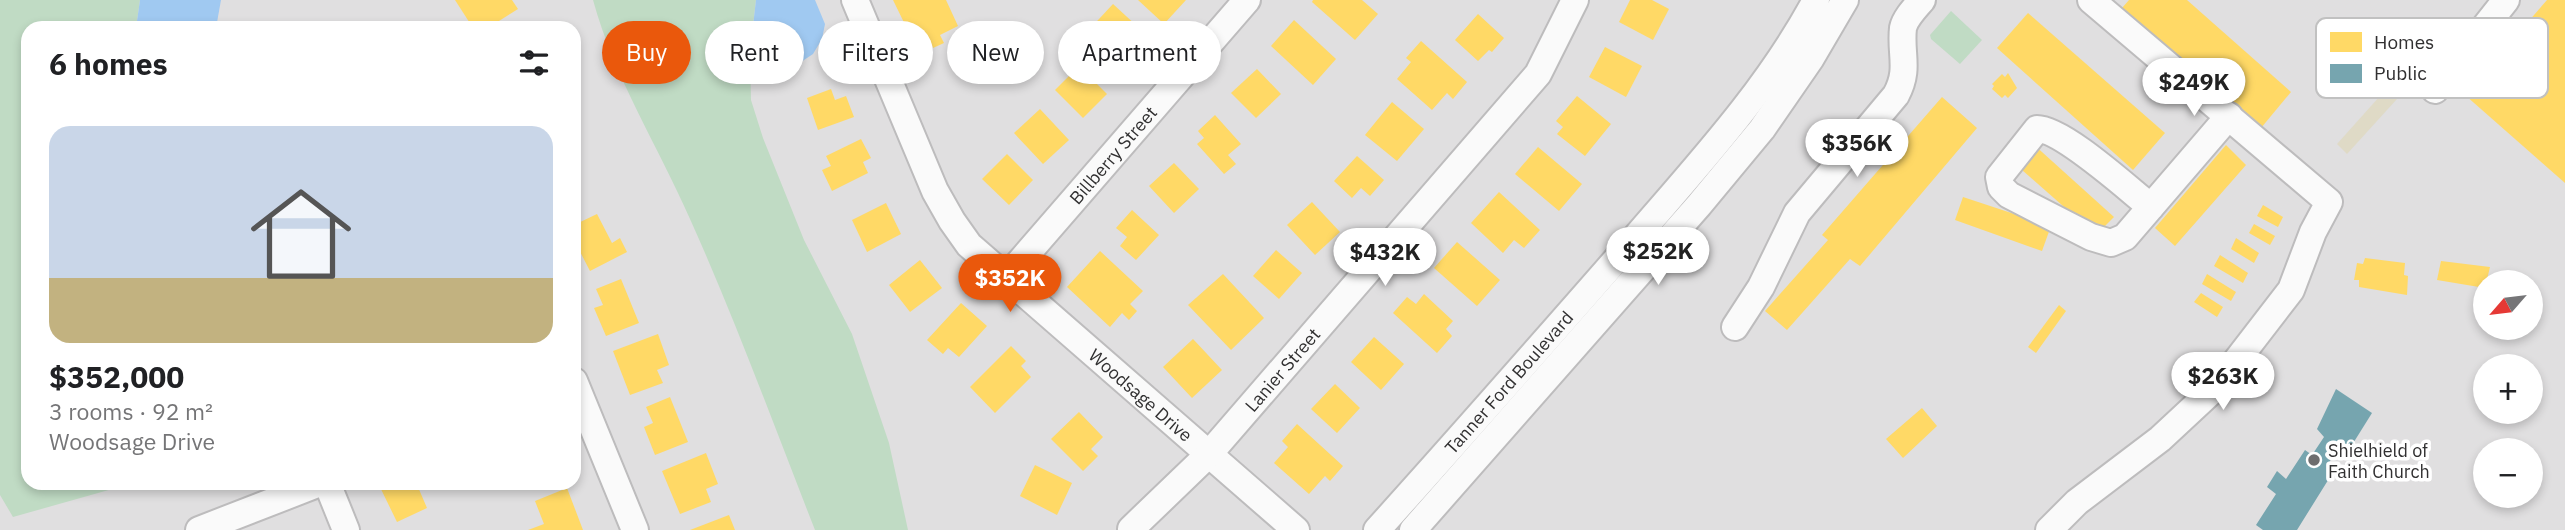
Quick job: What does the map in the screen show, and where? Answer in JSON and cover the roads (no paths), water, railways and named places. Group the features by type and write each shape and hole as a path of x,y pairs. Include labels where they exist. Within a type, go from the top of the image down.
{"street":[{"name":"Woodsage Drive","path":"855,0 935,191 970,245 1296,530"},
{"name":"Billberry Street","path":"1006,278 1247,0"},
{"name":"Lanier Street","path":"1131,529 1209,454 1538,74 1575,0"},
{"name":"Tanner Ford Boulevard","path":"1377,530 1479,417 1727,131 1769,73 1816,0"},
{"name":"Tanner Ford Boulevard","path":"1413,530 1762,129 1811,58 1845,0"},
{"path":"1735,327 1761,287 1797,213 1896,95 1905,69 1903,25 1922,0"},
{"path":"2049,530 2077,502 2160,439 2217,386 2291,290 2313,232 2337,198 2229,116 2091,0"},
{"path":"2492,18 2506,0"},
{"path":"2151,207 2064,139 2046,129 2037,129 1999,177 2001,187 2009,195 2091,237 2111,243 2125,237 2151,207 2229,116"},
{"path":"581,398 635,530"},
{"path":"199,530 302,490"},
{"path":"330,490 346,530"}],"water":[{"path":"140,0 221,0 217,21 137,21"},
{"path":"756,0 815,0 824,21 818,21 818,46 813,54 804,60 804,21 754,21"}],"place":[{"name":"Shielhield of Faith Church","path":"2314,460"}]}
